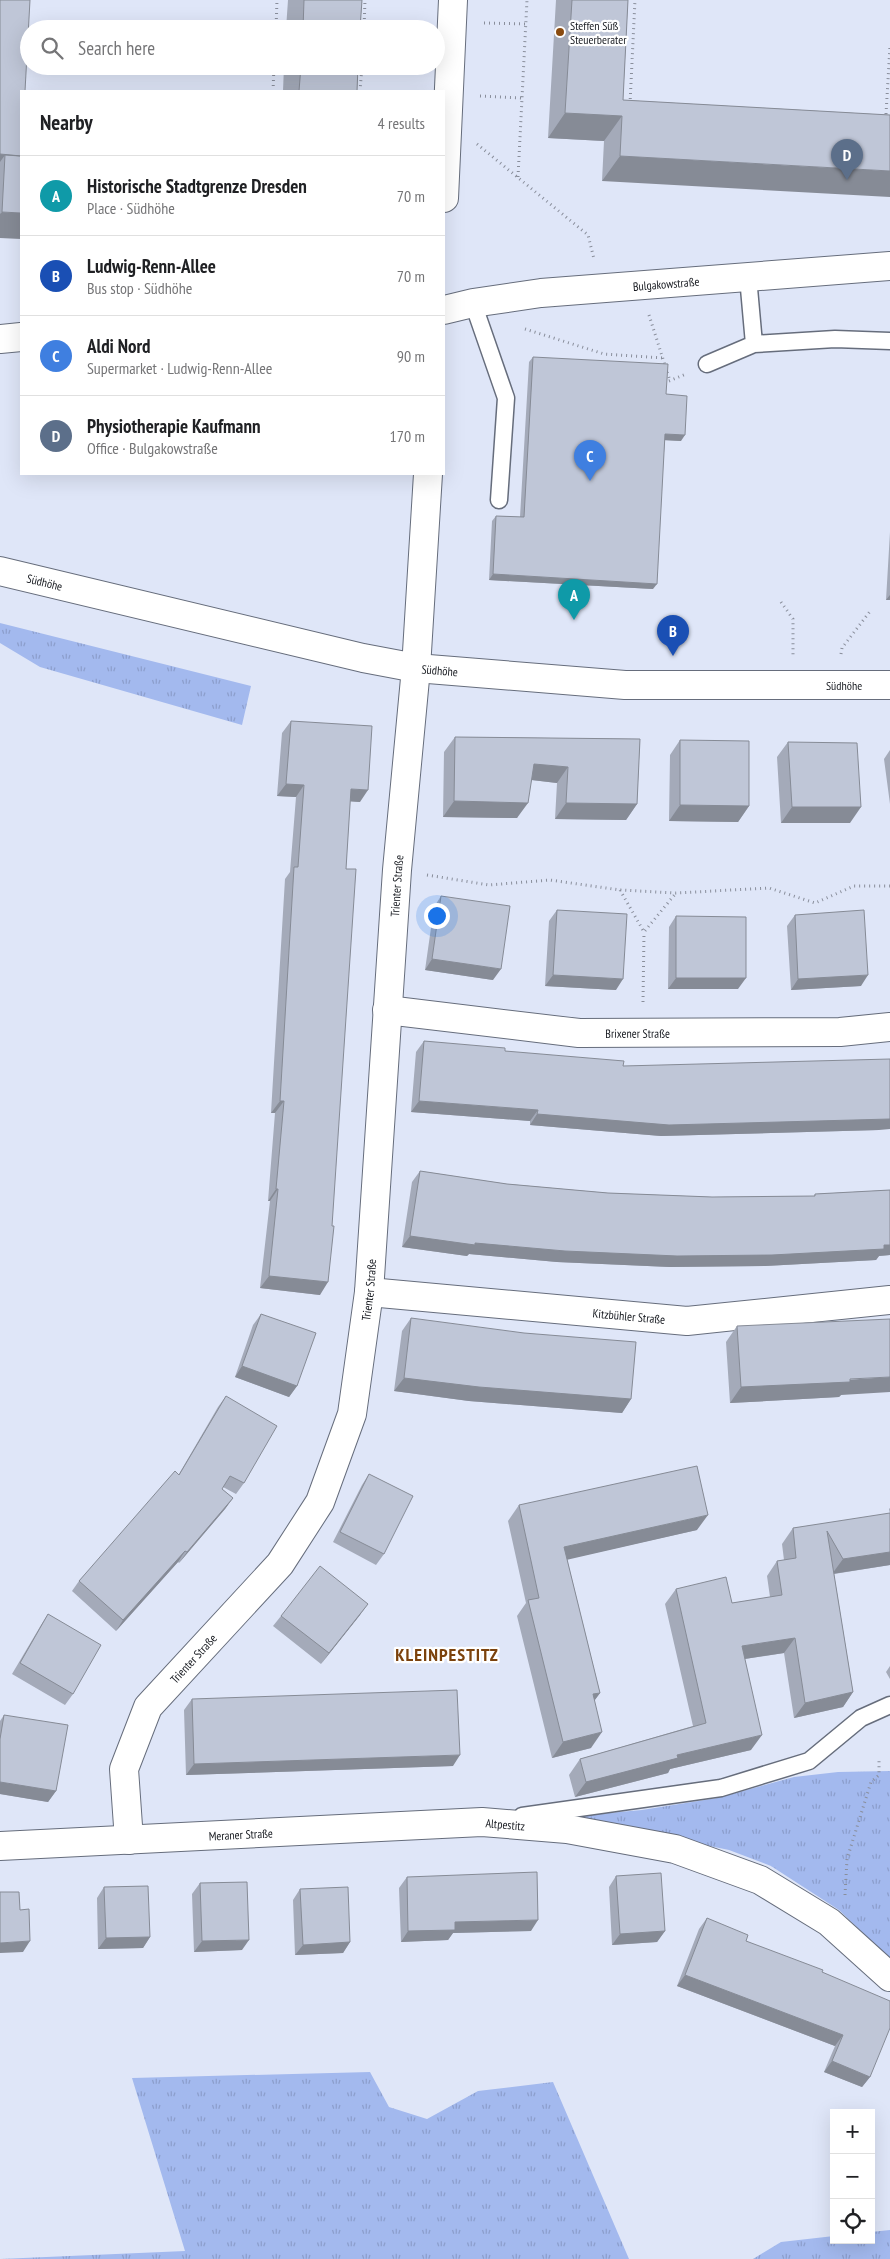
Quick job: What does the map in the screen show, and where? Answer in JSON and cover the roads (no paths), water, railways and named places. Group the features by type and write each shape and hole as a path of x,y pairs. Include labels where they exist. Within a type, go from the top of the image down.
{"street":[{"path":"445,170 453,11"},
{"name":"Bulgakowstraße","path":"445,310 473,303 541,293 890,266"},
{"path":"0,339 20,337"},
{"name":"Trienter Straße","path":"128,1840 124,1769 148,1707 280,1564 320,1502 352,1414 369,1292 397,870 416,668 428,475"},
{"name":"Südhöhe","path":"0,571 363,658 416,668 625,684 890,685"},
{"name":"Brixener Straße","path":"387,1010 579,1033 840,1032 890,1027"},
{"name":"Kitzbühler Straße","path":"369,1292 687,1321 890,1300"},
{"name":"Meraner Straße","path":"0,1846 482,1822"},
{"name":"Altpestitz","path":"482,1822 568,1828 675,1849 760,1880 829,1922 890,1977"}],"lane":[{"path":"748,277 754,344"},
{"path":"473,303 506,398 499,500"},
{"path":"707,364 754,344 835,339 890,341"},
{"name":"Altpestitz","path":"482,1822 720,1788 809,1761 861,1718 890,1705"}],"place":[{"name":"Steffen Süß Steuerberater","path":"560,32"},
{"name":"Physiotherapie Kaufmann","path":"847,180"},
{"name":"Aldi Nord","path":"590,481"},
{"name":"Historische Stadtgrenze Dresden","path":"574,620"},
{"name":"Ludwig-Renn-Allee","path":"673,656"}],"district":[{"name":"KLEINPESTITZ","path":"447,1654"}]}
